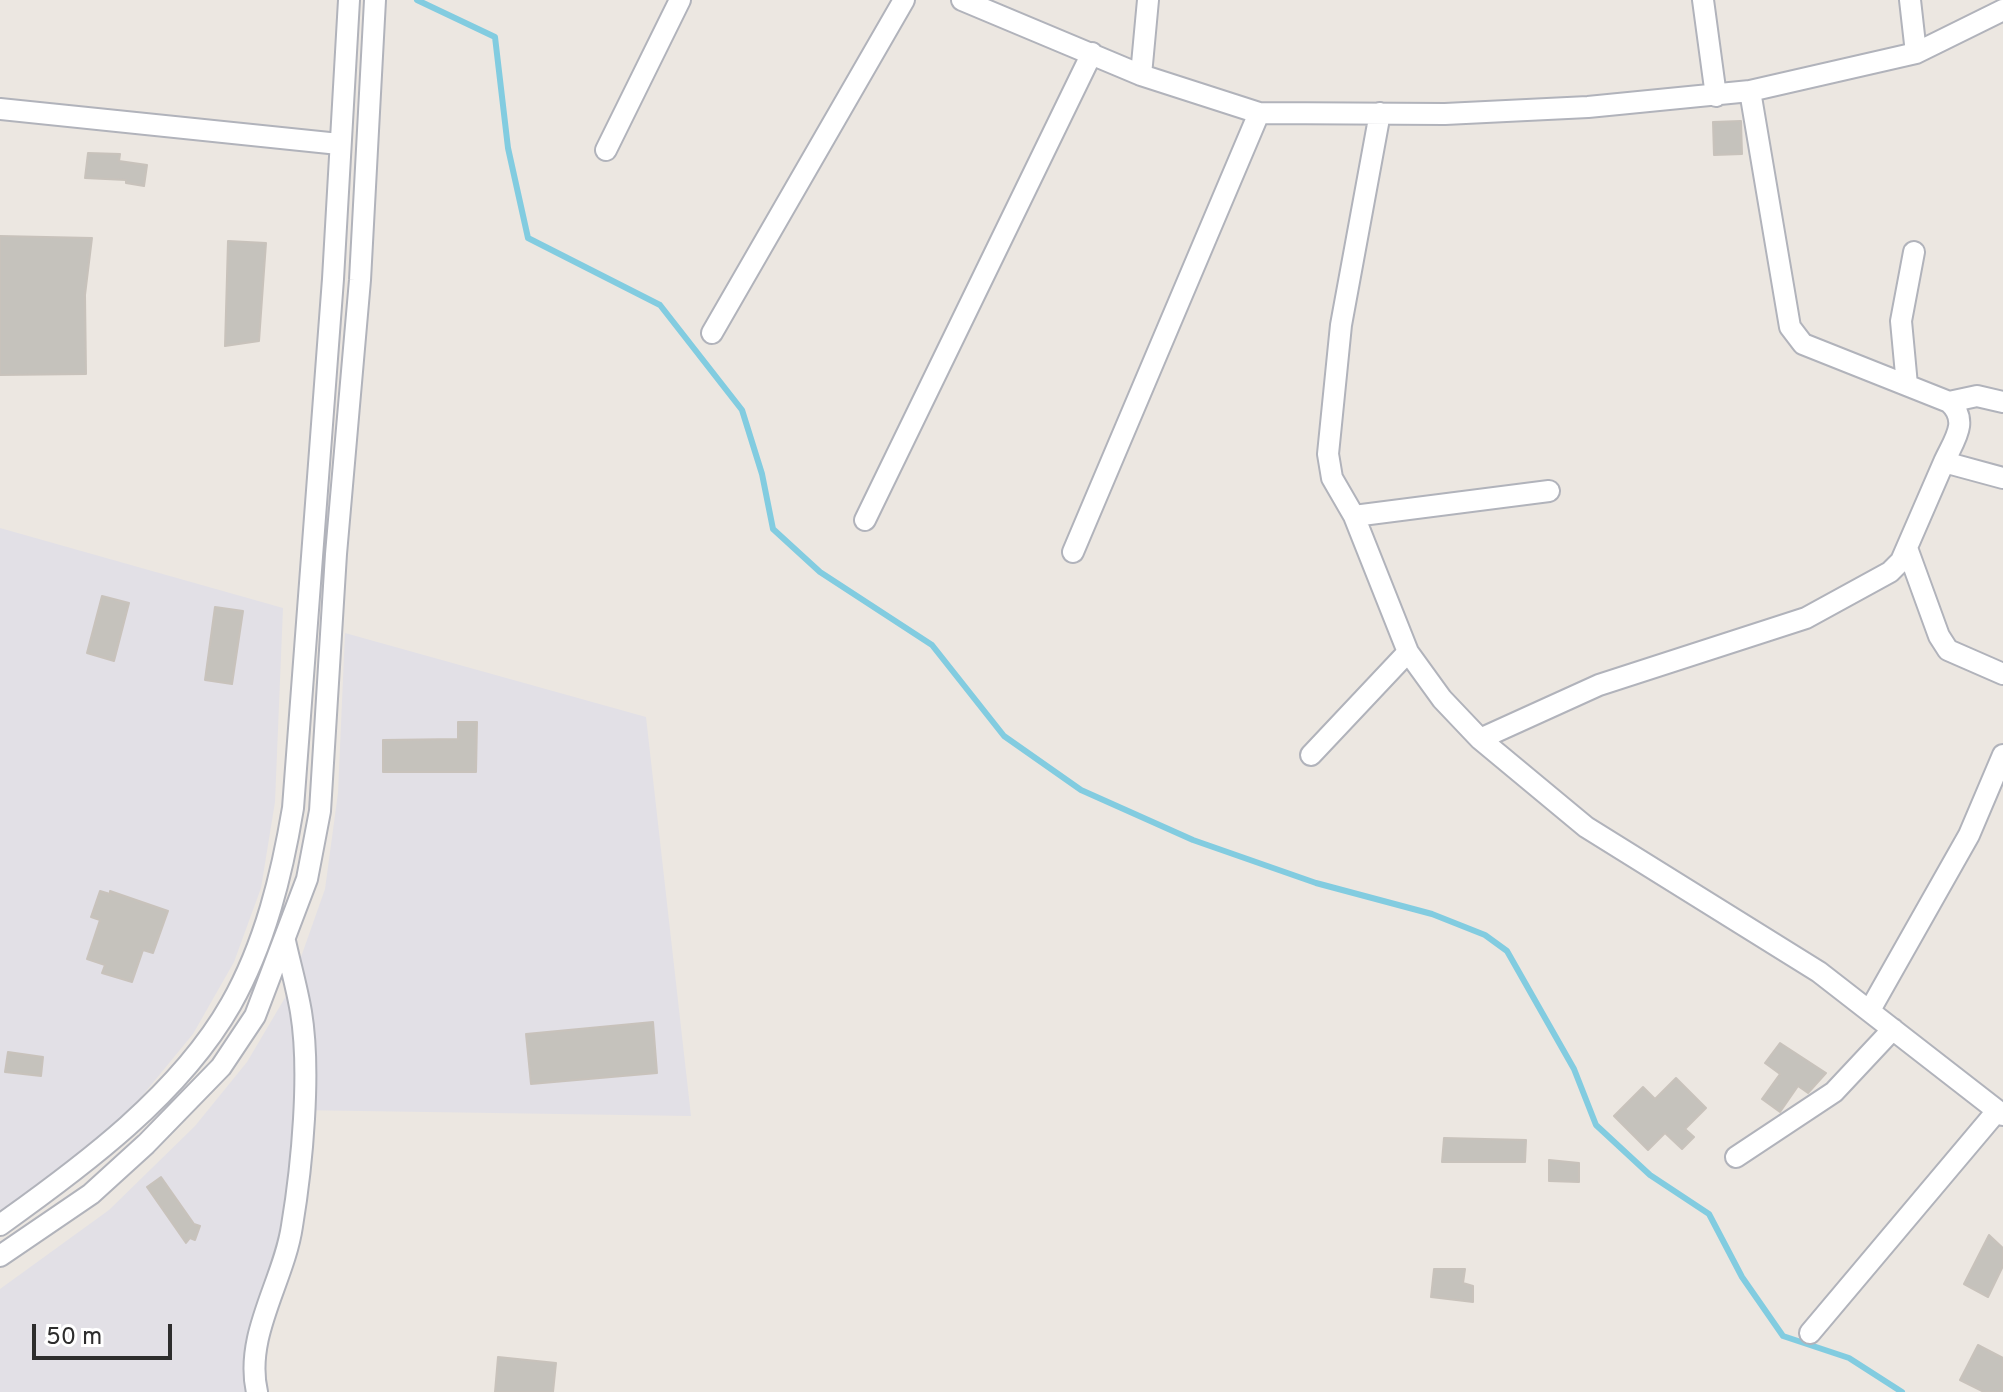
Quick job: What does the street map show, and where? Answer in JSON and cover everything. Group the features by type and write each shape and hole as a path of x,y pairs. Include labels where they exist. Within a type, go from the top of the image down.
{"street":[{"path":"0,1225 74,1173 128,1125 200,1050 232,1003 274,898 293,808 333,279 349,0"},
{"path":"0,1256 91,1194 146,1144 221,1067 255,1016 307,879 320,811 336,554 360,280 375,0"},
{"path":"606,150 680,0"},
{"path":"712,333 904,0"},
{"path":"962,0 1141,75 1259,113 1588,107 1716,96 1916,53 2003,10"},
{"path":"1141,75 1148,0"},
{"path":"1703,0 1716,96"},
{"path":"1910,0 1916,53"},
{"path":"865,520 1092,53"},
{"path":"1480,739 1599,685 1806,618 1890,572 1907,548 1961,424 1957,409 1949,402 1803,344 1790,327 1750,91"},
{"path":"0,109 339,144"},
{"path":"1073,552 1259,113"},
{"path":"1380,113 1341,325 1328,454 1332,478 1354,516 1408,652 1442,699 1480,739 1586,827 1819,972 2000,1113 1810,1333"},
{"path":"1907,385 1901,321 1914,252"},
{"path":"1949,402 1977,396 2003,402"},
{"path":"1944,462 2003,478"},
{"path":"1354,516 1549,491"},
{"path":"1907,548 1939,636 1948,650 2003,674"},
{"path":"1311,755 1408,652"},
{"path":"1870,1010 1969,835 2003,755"},
{"path":"257,1392 254,1357 292,1228 300,1154 304,1056 301,1014 274,898"},
{"path":"1736,1157 1834,1092 1893,1029"}],"shaded area":[{"path":"0,528 283,608 275,802 261,888 234,962 193,1034 142,1096 77,1163 0,1218"},
{"path":"345,633 646,717 691,1116 295,1110 292,1181 252,1392 0,1392 0,1289 109,1210 195,1126 247,1062 289,991 325,889 338,793"}],"building":[{"path":"1741,121 1742,154 1714,155 1713,122"},
{"path":"88,153 120,154 119,161 147,165 144,186 126,183 126,180 85,178"},
{"path":"0,236 92,238 85,295 86,374 0,375"},
{"path":"228,241 266,243 259,341 225,346"},
{"path":"102,596 129,603 114,661 87,653"},
{"path":"215,607 243,611 232,684 205,680"},
{"path":"458,722 477,722 476,772 383,772 383,740 458,739"},
{"path":"100,891 110,894 110,891 168,911 153,953 143,950 132,982 102,973 105,965 87,959 100,920 91,917"},
{"path":"653,1022 657,1073 531,1084 526,1034"},
{"path":"1780,1043 1826,1073 1808,1093 1798,1086 1780,1112 1762,1099 1780,1074 1765,1063"},
{"path":"8,1052 43,1057 41,1076 5,1072"},
{"path":"1676,1078 1706,1108 1685,1129 1694,1137 1682,1149 1665,1133 1648,1150 1614,1116 1643,1087 1655,1099"},
{"path":"1444,1138 1526,1140 1525,1162 1442,1162"},
{"path":"1549,1160 1579,1163 1579,1182 1549,1181"},
{"path":"161,1177 194,1224 200,1226 195,1240 190,1238 186,1243 147,1187"},
{"path":"1989,1235 2003,1248 2003,1266 1988,1297 1964,1284"},
{"path":"1434,1269 1465,1269 1463,1283 1473,1286 1473,1302 1431,1297"},
{"path":"1978,1345 2003,1358 2003,1392 1984,1392 1960,1380"},
{"path":"498,1357 556,1363 553,1392 495,1392"}],"waterway":[{"path":"417,0 495,37 508,148 528,238 660,305 742,410 762,474 773,529 820,572 932,645 1004,736 1081,790 1193,840 1316,883 1432,914 1485,935 1507,951 1574,1069 1596,1125 1650,1175 1709,1214 1742,1277 1783,1336 1849,1358 1902,1392"}]}
